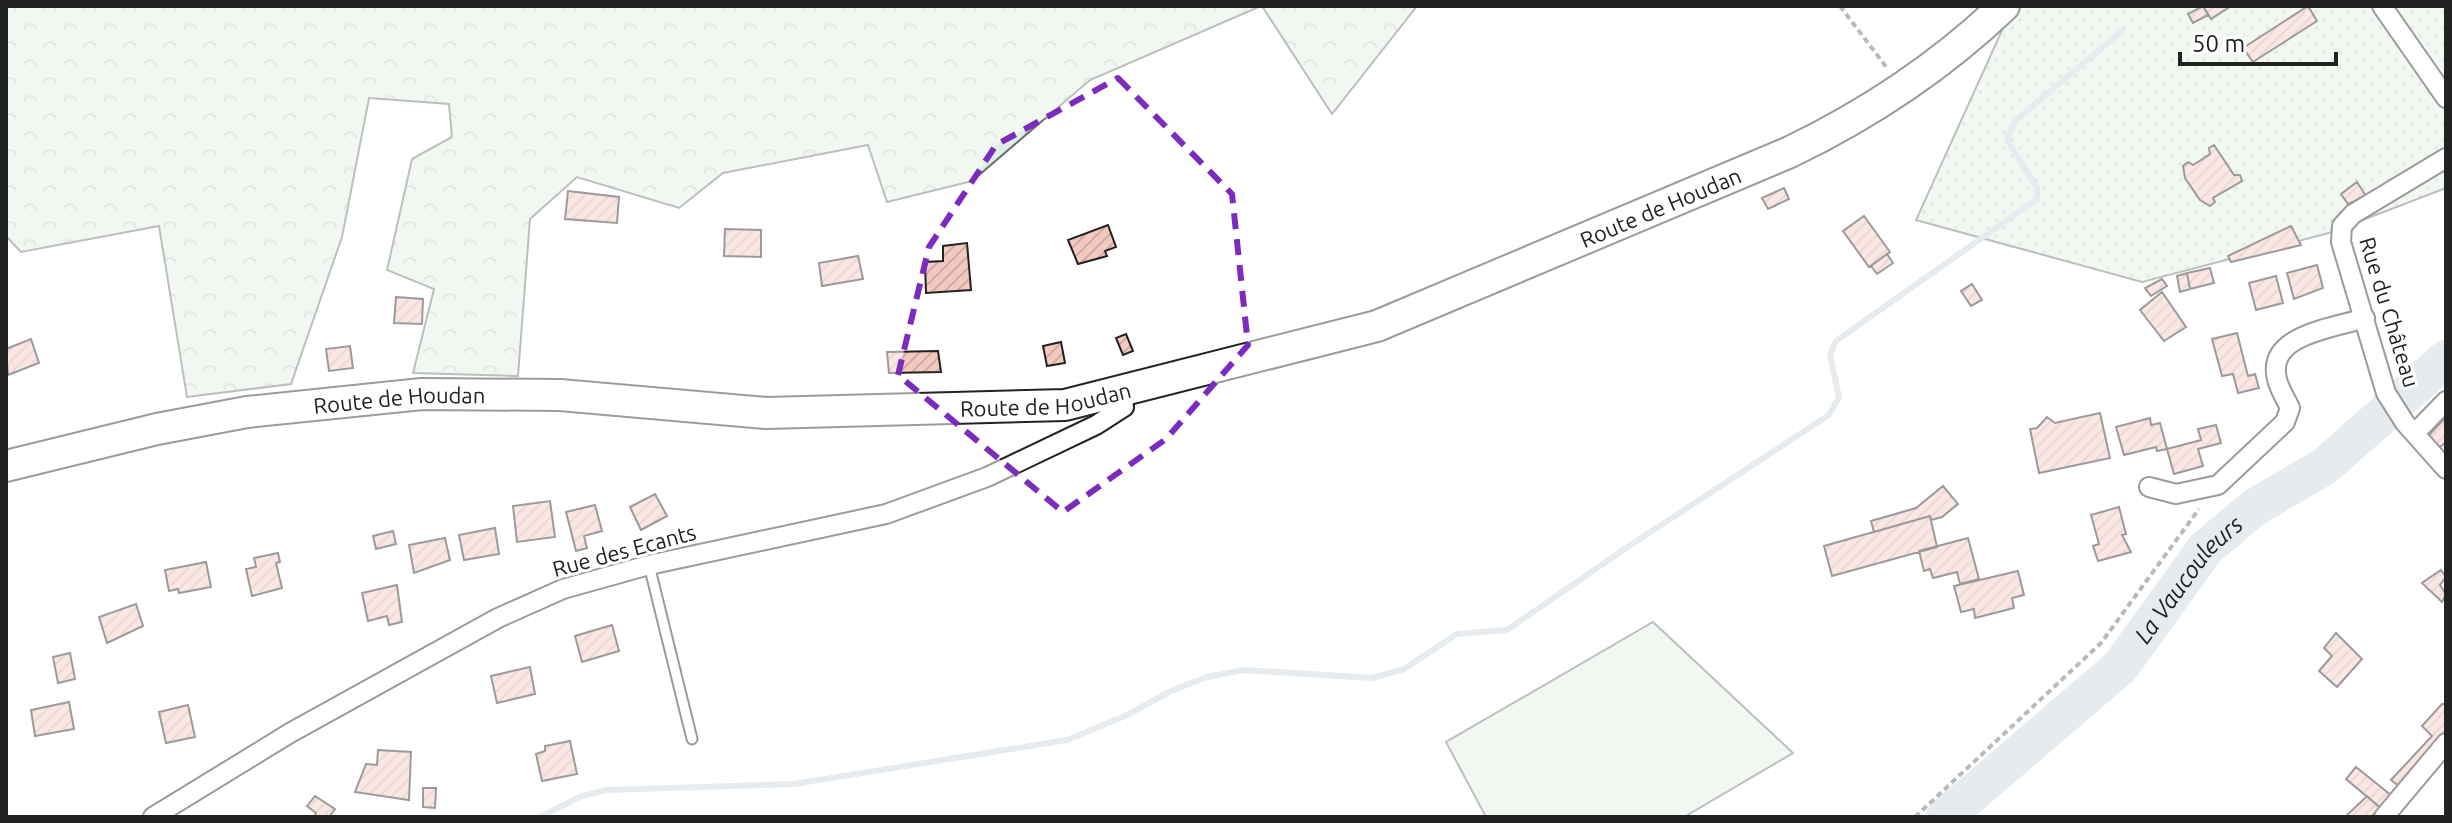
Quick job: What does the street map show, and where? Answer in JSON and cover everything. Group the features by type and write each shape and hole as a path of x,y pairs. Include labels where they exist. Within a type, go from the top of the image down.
{"main road":[{"name":"Route de Houdan","path":"6,466 157,429 247,412 394,395 560,395 766,413 1065,405 1122,394 1377,326 1790,152 1848,123 1903,89 2004,6"}],"street":[{"path":"2382,6 2446,98"},
{"name":"Rue du Château","path":"2446,158 2353,214 2342,226 2341,242 2386,393 2410,428 2446,469"},
{"path":"2149,487 2176,494 2218,485 2285,422 2290,408 2276,378 2278,355 2284,348 2290,342 2365,318"},
{"name":"Rue des Ecants","path":"153,817 290,733 498,618 563,589 649,565 900,509 987,477 1096,425 1124,407 1122,394"},
{"path":"2410,428 2446,401"},
{"path":"2384,817 2446,743"}],"lane":[{"path":"649,565 692,739"}],"path":[{"path":"1840,6 1903,89"},
{"path":"1915,817 2101,643 2163,554 2218,485"}],"highlighted area":[{"path":"1118,78 1232,194 1248,345 1166,439 1063,512 898,375 929,247 996,145"}],"green space":[{"path":"6,6 1261,6 1090,80 972,181 887,202 868,145 723,173 679,208 577,177 530,219 518,376 413,373 434,289 387,270 412,159 452,137 449,104 369,98 342,237 291,384 187,397 159,226 21,252 6,236"},
{"path":"1262,6 1417,6 1332,114"},
{"path":"2013,6 2446,6 2446,188 2329,233 2142,282 1916,220"},
{"path":"1653,622 1793,753 1684,817 1486,817 1446,742"}],"building":[{"path":"2203,6 2231,6 2211,19"},
{"path":"2203,6 2208,15 2193,23 2188,14"},
{"path":"2308,6 2317,21 2253,62 2243,48"},
{"path":"2214,145 2234,175 2240,175 2242,181 2213,198 2215,202 2210,206 2200,200 2185,178 2183,166 2188,162 2193,165 2210,154 2209,148"},
{"path":"2357,182 2366,196 2348,204 2341,194"},
{"path":"1784,188 1789,199 1768,209 1762,198"},
{"path":"568,191 619,197 617,223 565,219"},
{"path":"1864,216 1890,252 1869,267 1843,231"},
{"path":"1108,225 1116,247 1105,251 1107,256 1078,264 1068,240"},
{"path":"2291,226 2301,245 2231,262 2228,256"},
{"path":"725,229 761,230 761,257 724,256"},
{"path":"967,243 971,290 926,293 925,262 943,261 943,246"},
{"path":"1887,254 1893,263 1877,274 1871,266"},
{"path":"858,256 863,279 822,286 819,263"},
{"path":"2317,265 2323,288 2294,299 2287,273"},
{"path":"2210,268 2214,283 2190,289 2187,273"},
{"path":"2187,273 2190,289 2180,292 2177,276"},
{"path":"2276,276 2283,303 2256,310 2249,283"},
{"path":"2162,279 2167,286 2151,296 2145,288"},
{"path":"1972,284 1982,300 1971,306 1961,291"},
{"path":"2162,292 2186,327 2164,341 2140,310"},
{"path":"396,297 423,299 422,324 394,323"},
{"path":"2237,333 2248,376 2255,374 2259,388 2238,393 2233,374 2222,376 2212,339"},
{"path":"1126,334 1133,351 1123,355 1116,338"},
{"path":"31,339 39,363 8,375 6,349"},
{"path":"1061,342 1065,363 1047,366 1043,346"},
{"path":"350,346 353,368 329,371 326,349"},
{"path":"938,351 941,372 889,373 887,352"},
{"path":"2100,413 2110,458 2039,473 2030,429 2037,428 2047,417 2055,423"},
{"path":"2446,417 2446,442 2439,448 2428,436"},
{"path":"2150,418 2151,425 2160,423 2167,449 2157,451 2156,447 2124,455 2116,427"},
{"path":"2216,425 2221,443 2198,449 2203,466 2174,474 2167,449 2201,440 2198,429"},
{"path":"1943,486 1958,504 1942,517 1931,520 1930,516 1874,532 1871,521 1916,508"},
{"path":"655,494 667,516 641,530 630,507"},
{"path":"550,501 555,537 517,542 513,506"},
{"path":"595,505 602,531 584,536 587,548 576,551 566,512"},
{"path":"2119,507 2126,534 2122,535 2131,552 2098,561 2093,546 2099,544 2091,515"},
{"path":"1930,516 1937,547 1832,576 1824,546"},
{"path":"495,528 499,554 464,560 459,535"},
{"path":"393,531 396,544 376,549 373,536"},
{"path":"445,538 450,560 414,573 409,545"},
{"path":"1968,538 1979,579 1960,584 1957,572 1933,578 1930,569 1924,571 1919,551"},
{"path":"278,553 280,562 276,563 282,588 252,596 246,569 256,567 254,558"},
{"path":"206,562 211,587 179,593 178,589 169,591 165,570"},
{"path":"2441,570 2446,577 2440,585 2446,594 2442,602 2422,583"},
{"path":"2018,571 2024,595 2012,598 2014,608 1975,618 1974,609 1961,612 1954,586"},
{"path":"397,585 402,622 389,625 387,616 368,621 362,593"},
{"path":"136,604 143,626 107,643 99,617"},
{"path":"612,625 619,651 582,662 575,636"},
{"path":"2336,633 2362,659 2337,687 2319,671 2332,656 2324,648"},
{"path":"70,653 75,679 58,683 53,657"},
{"path":"530,667 535,694 497,703 491,676"},
{"path":"69,702 74,729 35,736 31,710"},
{"path":"2442,704 2446,704 2446,730 2400,787 2391,780 2432,736 2422,726"},
{"path":"188,705 195,737 166,743 159,712"},
{"path":"570,741 577,774 542,781 536,754 545,751 545,746"},
{"path":"378,750 411,752 409,800 355,792 366,764 377,765"},
{"path":"2356,767 2392,796 2382,809 2346,779"},
{"path":"423,788 436,788 435,808 423,807"},
{"path":"315,796 335,809 329,817 314,817 316,813 307,806"},
{"path":"2367,796 2380,808 2371,817 2345,817"}],"waterway":[{"path":"540,817 582,796 607,790 794,784 1067,740 1207,677 1244,670 1372,678 1404,669 1457,634 1507,630 1829,415 1839,397 1830,355 1836,341 2037,199 2037,187 2007,140 2015,121 2122,31"},
{"name":"La Vaucouleurs","path":"1945,817 2120,667 2206,548 2255,507 2325,466 2446,359"}]}
